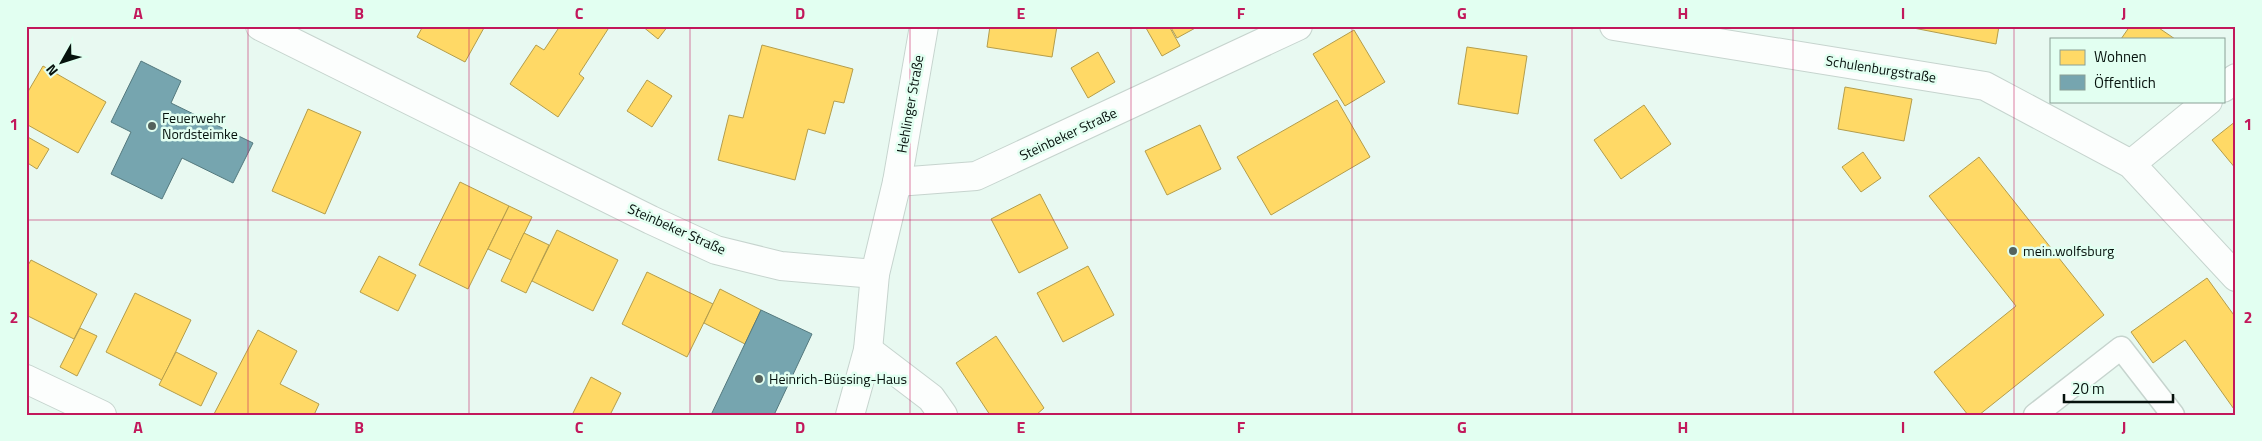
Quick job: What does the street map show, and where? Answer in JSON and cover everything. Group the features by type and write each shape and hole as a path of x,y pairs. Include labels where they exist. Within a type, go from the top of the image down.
{"street":[{"name":"Steinbeker Straße","path":"260,26 651,220 716,250 781,266 875,274"},
{"name":"Hehlinger Straße","path":"897,182 924,26"},
{"name":"Steinbeker Straße","path":"897,182 976,176 1298,26"},
{"name":"Schulenburgstraße","path":"1614,26 1985,86 2131,164 2236,277"},
{"path":"2224,87 2236,78"},
{"path":"2131,164 2207,102"},
{"path":"850,415 868,350 875,274 897,182"},
{"path":"868,350 931,398 943,415"},
{"path":"26,379 102,415"}],"lane":[{"path":"2036,415 2121,348 2173,415"}],"building: Wohnen":[{"path":"423,26 485,26 465,62 417,37"},
{"path":"560,26 610,26 579,74 584,78 558,117 510,84 536,45 544,50"},
{"path":"642,26 668,26 658,39"},
{"path":"990,26 1057,26 1052,57 987,47"},
{"path":"1149,26 1169,26 1180,46 1162,56 1146,28"},
{"path":"1170,26 1199,26 1177,38"},
{"path":"1903,26 1999,26 1996,44"},
{"path":"2130,26 2156,26 2174,38 2122,38"},
{"path":"1354,30 1385,82 1345,106 1313,54"},
{"path":"762,45 853,69 844,103 834,101 825,134 808,129 795,180 718,160 729,115 743,118"},
{"path":"1467,47 1527,56 1518,114 1458,104"},
{"path":"1098,52 1115,82 1088,98 1071,68"},
{"path":"43,66 106,102 78,153 26,124 26,95"},
{"path":"647,80 672,96 652,127 627,111"},
{"path":"1845,87 1912,99 1904,141 1838,129"},
{"path":"1337,100 1370,157 1271,215 1237,157"},
{"path":"1644,105 1671,144 1621,179 1594,140"},
{"path":"308,109 361,132 325,214 272,191"},
{"path":"2236,121 2236,169 2212,140"},
{"path":"1200,125 1221,169 1167,195 1145,151"},
{"path":"26,136 49,149 37,169 26,162"},
{"path":"1863,152 1881,178 1861,192 1842,167"},
{"name":"mein.wolfsburg","path":"1979,157 2104,315 1979,415 1968,415 1934,372 2016,306 1929,196"},
{"path":"460,182 509,206 468,289 419,265"},
{"path":"1040,194 1068,248 1019,273 991,219"},
{"path":"509,206 532,217 511,260 488,249"},
{"path":"557,230 618,260 593,311 532,281"},
{"path":"524,233 549,245 526,293 501,281"},
{"path":"379,256 416,275 398,311 360,292"},
{"path":"31,260 97,294 74,339 26,315 26,269"},
{"path":"1088,266 1114,315 1063,342 1037,293"},
{"path":"647,272 713,304 687,357 622,324"},
{"path":"2207,278 2236,318 2236,412 2185,340 2153,363 2131,332"},
{"path":"720,289 761,310 745,344 704,323"},
{"path":"135,293 191,320 162,380 106,352"},
{"path":"80,328 97,336 77,376 60,367"},
{"path":"258,330 297,351 280,384 319,404 314,415 214,414"},
{"path":"996,336 1044,408 1036,415 990,415 956,363"},
{"path":"176,352 217,373 201,406 159,385"},
{"path":"591,377 621,393 610,415 572,415"}],"building: Öffentlich":[{"path":"141,61 181,81 171,103 253,143 233,183 182,158 162,199 111,174 131,132 111,122"},
{"name":"Heinrich-Büssing-Haus","path":"761,310 812,334 774,415 711,415"}],"place":[{"name":"Feuerwehr Nordsteimke","path":"152,126"},
{"name":"mein.wolfsburg","path":"2013,251"},
{"name":"Heinrich-Büssing-Haus","path":"759,379"}]}
